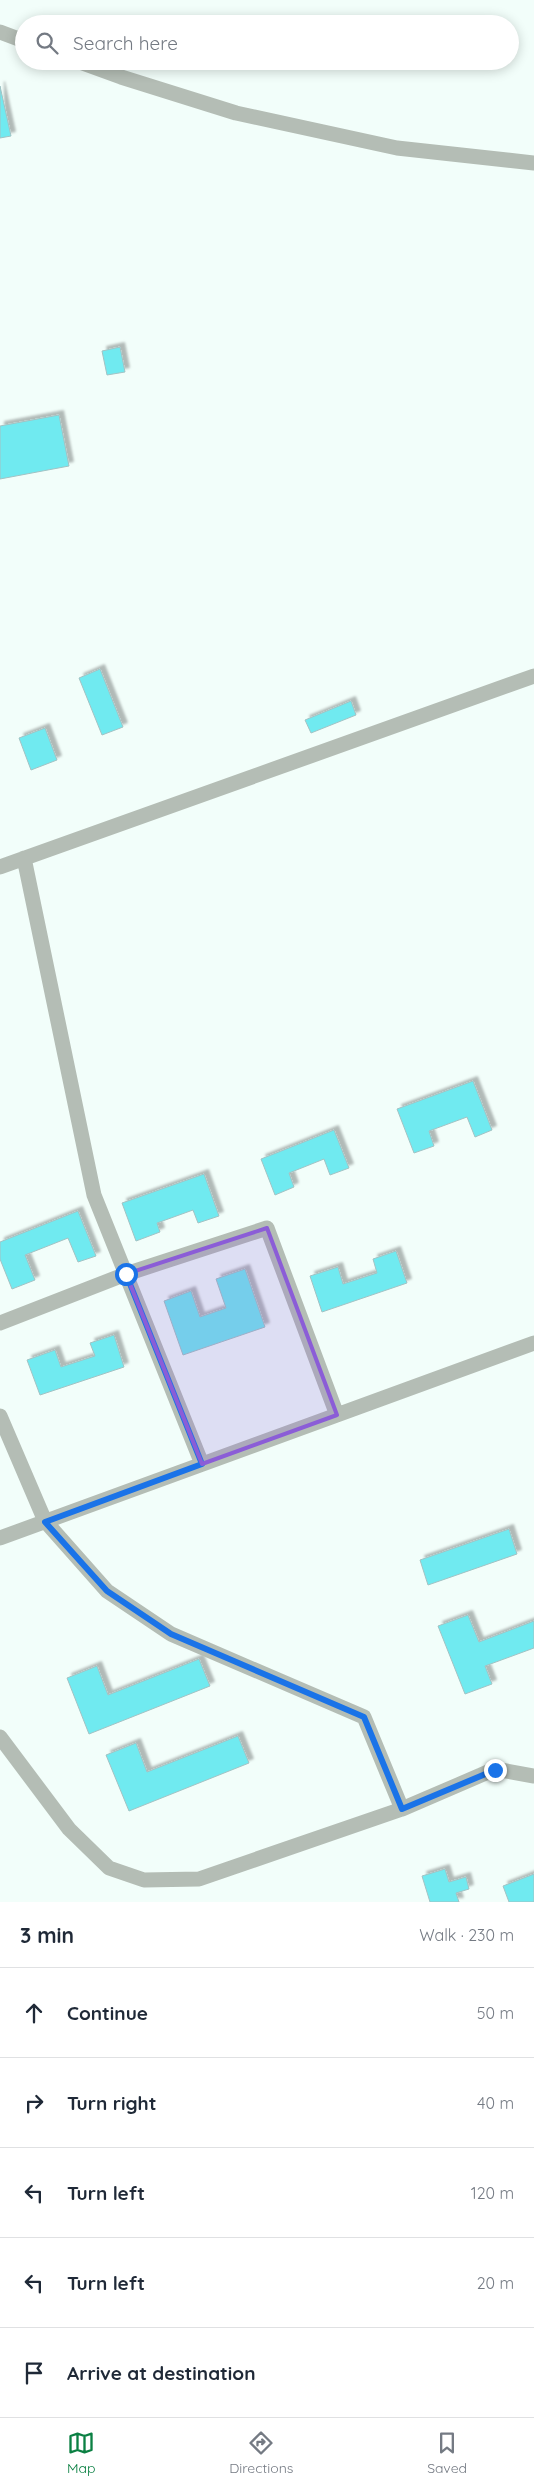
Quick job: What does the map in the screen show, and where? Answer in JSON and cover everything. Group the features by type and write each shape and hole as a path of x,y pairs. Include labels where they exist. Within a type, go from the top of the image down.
{"street":[{"path":"0,32 15,38"},
{"path":"101,70 236,113 397,148 534,163"},
{"path":"0,867 534,676"},
{"path":"24,858 94,1195 202,1464"},
{"path":"0,1323 126,1274 266,1228 337,1415"},
{"path":"0,1538 534,1343"},
{"path":"0,1416 45,1522 107,1591 171,1634 364,1717 402,1809"},
{"path":"0,1737 75,1836 109,1868 144,1880 199,1880 402,1809 495,1770 534,1776"}],"highlighted area":[{"path":"267,1228 337,1415 202,1464 126,1274"}],"building":[{"path":"0,86 11,136 0,138"},
{"path":"120,347 125,372 107,375 102,351"},
{"path":"59,415 69,466 0,479 0,426"},
{"path":"100,669 123,727 102,735 79,678"},
{"path":"351,701 356,715 311,733 305,720"},
{"path":"45,728 57,760 31,770 19,738"},
{"path":"473,1081 492,1130 475,1137 467,1117 429,1131 434,1146 414,1153 397,1109"},
{"path":"334,1130 349,1168 330,1175 324,1159 289,1173 294,1187 275,1195 261,1159"},
{"path":"204,1174 219,1216 198,1223 193,1210 157,1223 160,1232 136,1241 122,1203"},
{"path":"78,1211 96,1256 78,1262 68,1238 25,1255 35,1280 12,1289 0,1259 0,1242"},
{"path":"396,1251 407,1283 322,1312 310,1276 338,1267 343,1284 377,1273 373,1259"},
{"path":"245,1269 265,1327 183,1355 164,1301 191,1291 200,1317 226,1308 216,1279"},
{"path":"114,1335 124,1367 40,1395 27,1360 55,1350 61,1367 95,1356 90,1343"},
{"path":"509,1529 517,1554 428,1585 420,1560"},
{"path":"468,1615 479,1642 534,1621 534,1648 485,1666 492,1684 465,1694 438,1626"},
{"path":"199,1659 210,1686 89,1734 67,1678 97,1666 108,1695"},
{"path":"238,1736 249,1763 129,1811 106,1755 136,1743 147,1772"},
{"path":"445,1869 449,1882 466,1877 469,1889 456,1893 459,1902 430,1902 422,1876"},
{"path":"534,1874 534,1902 509,1902 503,1886"}],"route":[{"path":"126,1274 202,1464 45,1522 107,1591 171,1634 364,1717 402,1809 495,1770"}]}
